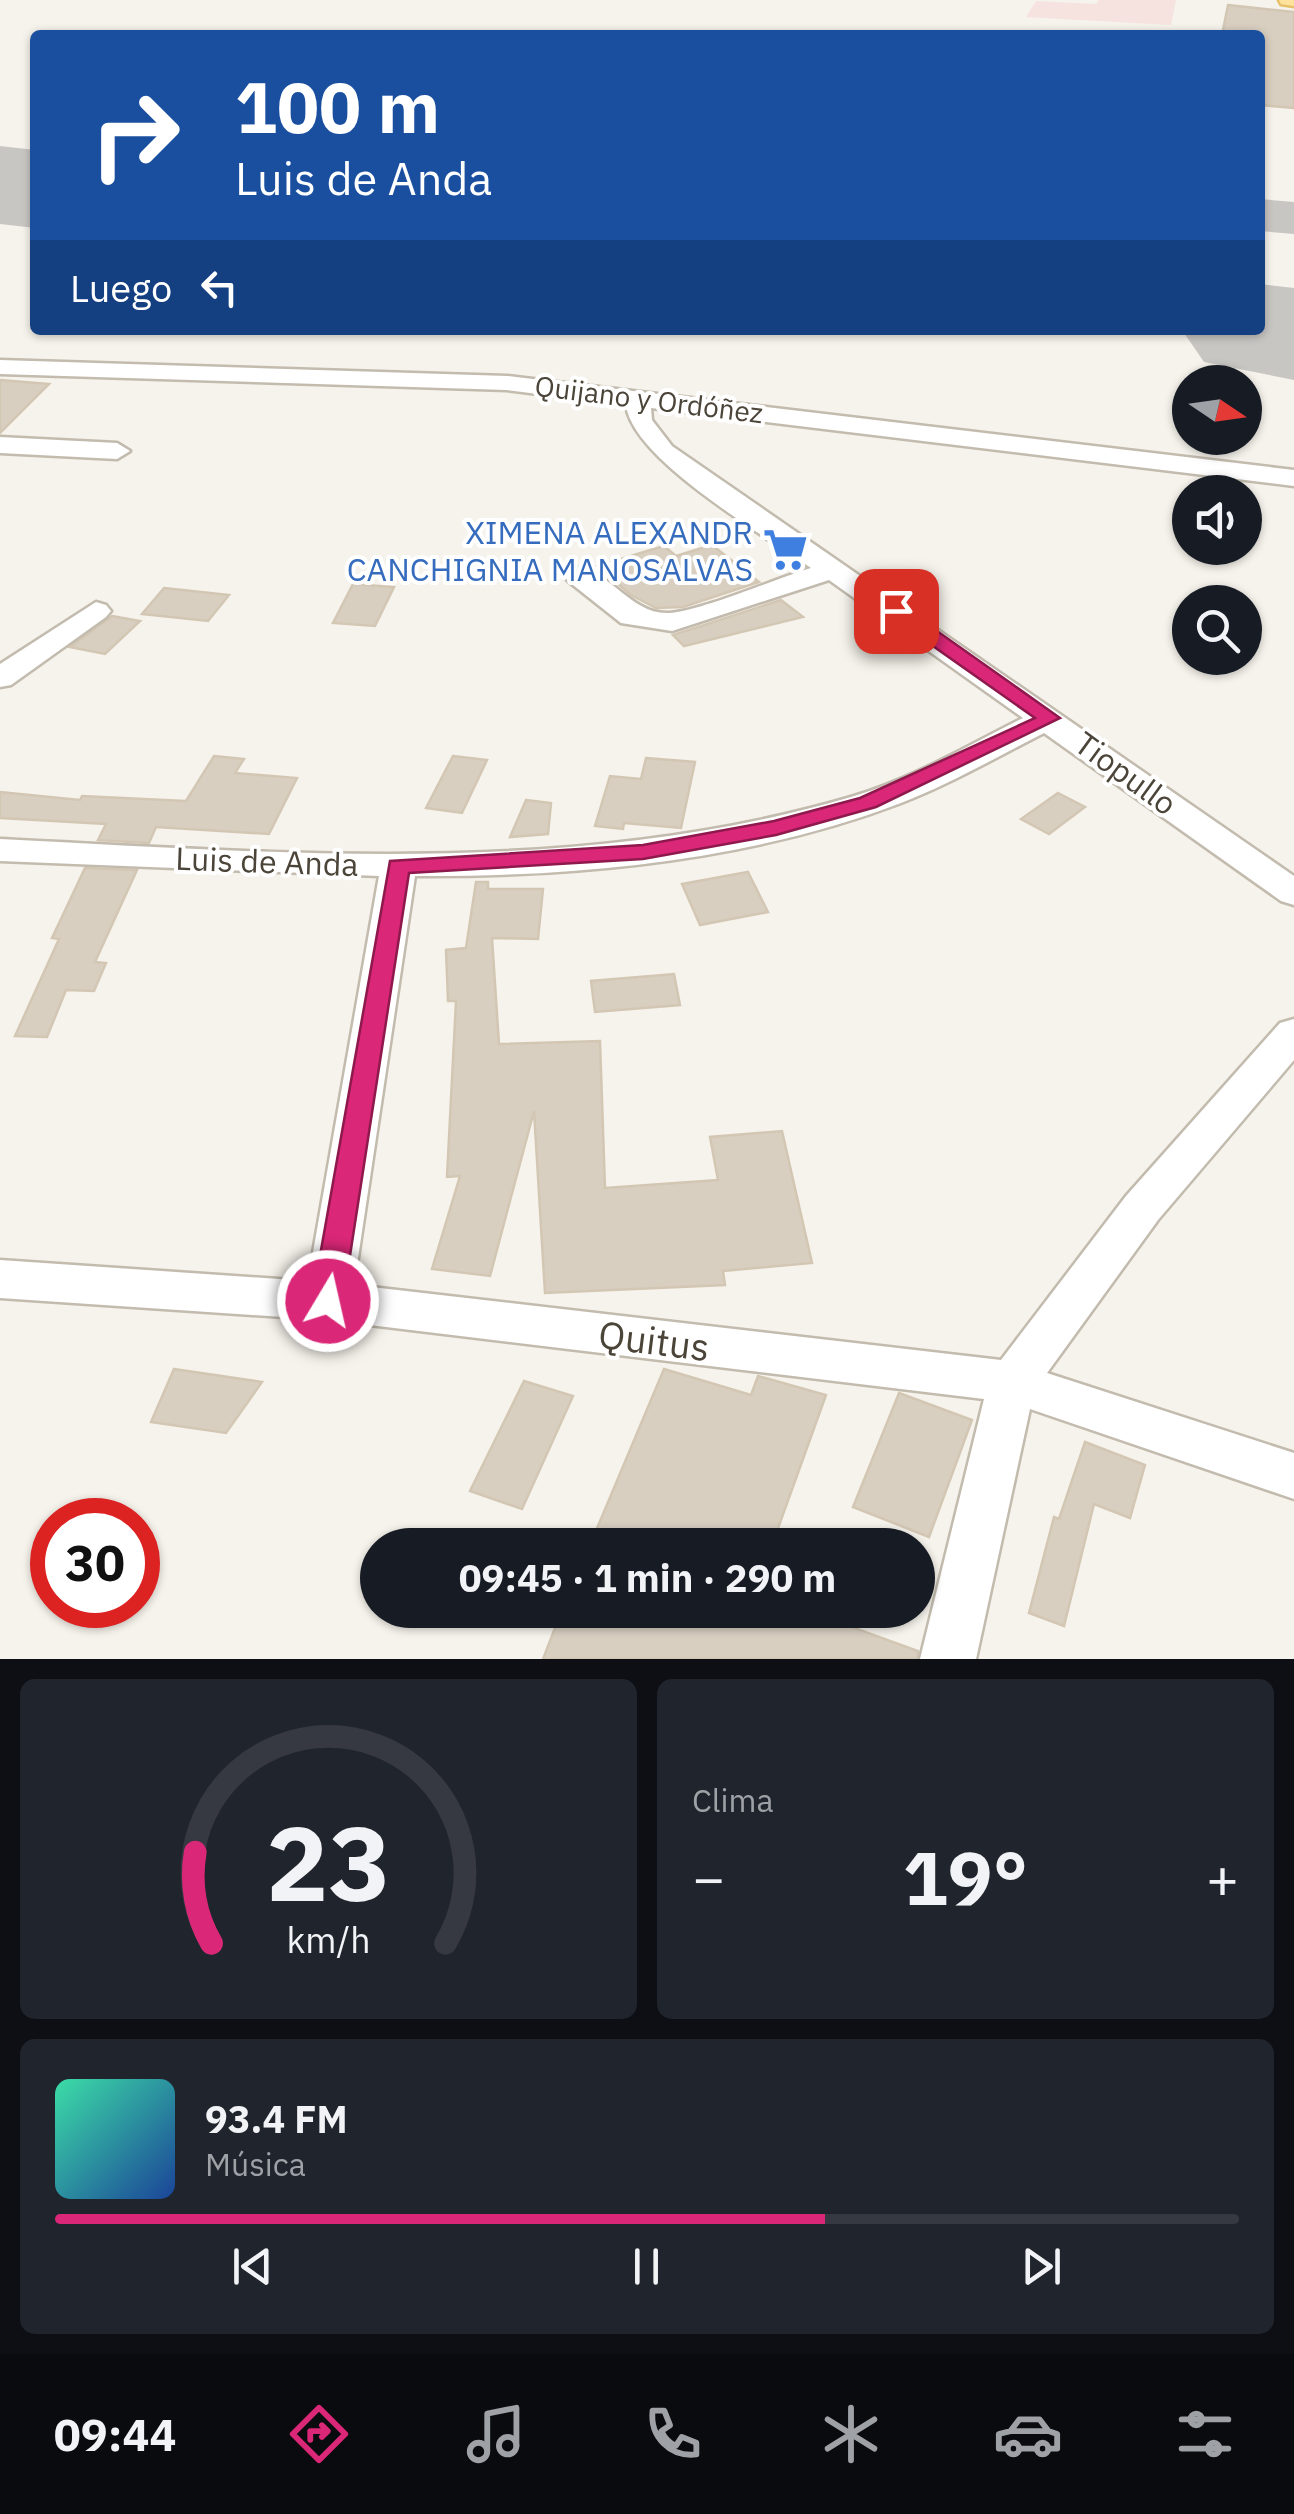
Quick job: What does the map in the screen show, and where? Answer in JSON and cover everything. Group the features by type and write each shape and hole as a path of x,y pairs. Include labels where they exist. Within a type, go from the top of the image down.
{"street":[{"name":"Quijano y Ordóñez","path":"0,367 489,382 1294,478"},
{"name":"Tiopullo","path":"638,397 640,421 664,451 1294,892"},
{"path":"0,445 116,452"},
{"path":"578,576 632,617 672,622 834,568"},
{"path":"0,678 96,611"},
{"name":"Luis de Anda","path":"0,850 399,866 643,852 776,828 868,802 1050,718"},
{"path":"328,1301 399,866"},
{"path":"948,1659 1012,1382 1142,1208 1294,1033"},
{"name":"Quitus","path":"0,1279 328,1301 1012,1382 1294,1476"}],"shaded area":[{"path":"1099,0 1176,0 1171,25 1026,17 1036,1 1096,4"}],"building":[{"path":"1228,5 1294,12 1294,108 1265,105 1265,30 1223,30"},
{"path":"0,380 49,384 0,433"},
{"path":"712,545 759,582 683,607 656,608 631,595 597,566 664,546 676,556"},
{"path":"353,584 394,587 375,626 333,623"},
{"path":"164,588 229,595 208,621 142,614"},
{"path":"781,600 803,617 684,646 673,635"},
{"path":"112,616 140,621 105,654 70,647"},
{"path":"214,756 244,759 235,773 297,778 269,834 156,827 149,843 98,840 106,824 0,818 0,792 80,800 82,796 186,801"},
{"path":"453,756 487,760 462,813 426,808"},
{"path":"646,758 695,762 681,828 624,823 623,829 595,826 610,776 641,779"},
{"path":"1058,793 1085,807 1049,834 1021,819"},
{"path":"526,800 551,803 548,834 510,837"},
{"path":"85,868 137,870 95,962 106,963 94,991 66,990 47,1037 15,1036 59,939 52,938"},
{"path":"748,872 768,912 700,925 682,884"},
{"path":"476,882 488,882 488,889 543,889 538,939 492,938 499,1044 600,1041 605,1188 718,1180 710,1137 782,1131 812,1263 723,1271 725,1285 545,1293 534,1111 490,1276 432,1269 460,1176 447,1177 456,1001 448,1001 446,950 466,948"},
{"path":"674,974 680,1005 595,1012 591,981"},
{"path":"174,1369 262,1382 226,1433 151,1422"},
{"path":"664,1369 751,1395 758,1376 826,1395 778,1528 597,1528"},
{"path":"524,1381 573,1396 522,1509 470,1491"},
{"path":"899,1393 972,1420 932,1528 906,1528 853,1507"},
{"path":"1085,1442 1145,1465 1130,1518 1094,1504 1064,1626 1029,1613 1054,1517 1059,1519"},
{"path":"555,1628 855,1628 918,1651 917,1659 543,1659"}],"taxiway":[{"path":"1265,215 1294,218"}],"runway":[{"path":"0,185 30,188"},
{"path":"1265,331 1294,334"}],"place":[{"name":"XIMENA ALEXANDR CANCHIGNIA MANOSALVAS","path":"786,550"}],"route":[{"path":"328,1301 399,866 510,863 643,852 776,828 868,802 1050,718 896,611"}]}
